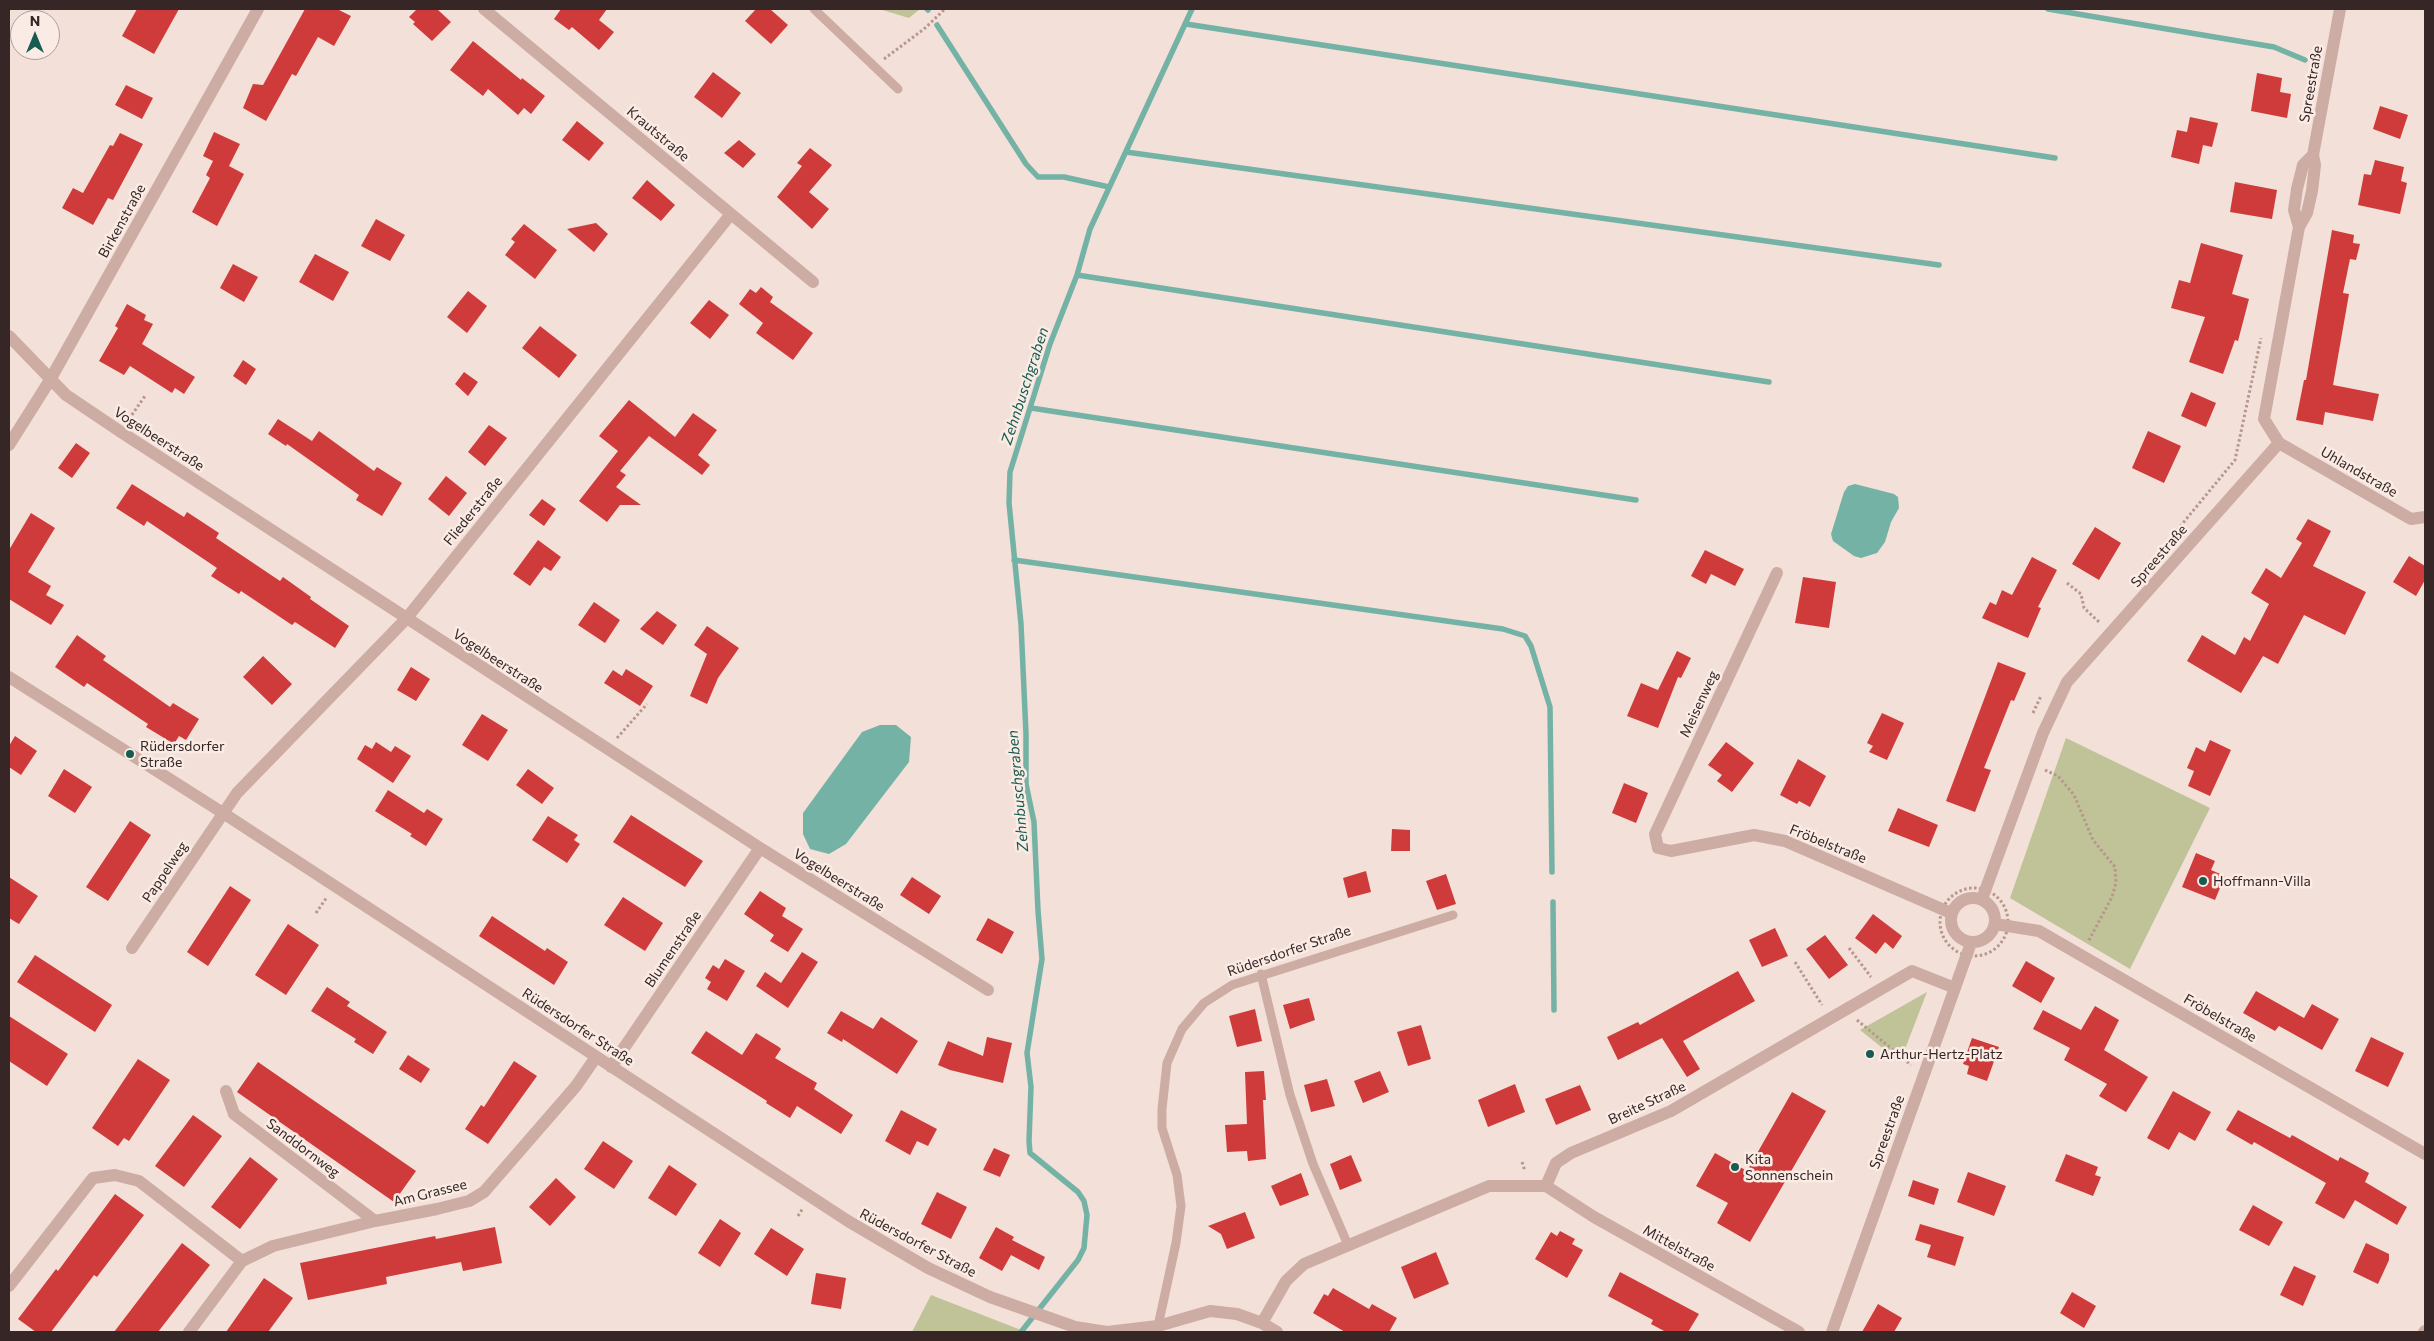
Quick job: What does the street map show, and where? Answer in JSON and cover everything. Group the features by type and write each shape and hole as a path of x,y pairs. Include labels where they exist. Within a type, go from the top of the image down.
{"street":[{"name":"Birkenstraße","path":"9,445 50,380 258,9"},
{"name":"Krautstraße","path":"484,9 813,282"},
{"name":"Spreestraße","path":"1983,895 2043,733 2067,682 2279,443 2264,419 2299,227 2307,213 2312,191 2315,166 2313,155 2339,13"},
{"name":"Fliederstraße","path":"223,813 236,793 406,619 731,214"},
{"name":"Vogelbeerstraße","path":"9,336 66,395 121,432 607,750 988,990"},
{"name":"Uhlandstraße","path":"2279,443 2411,519 2425,517"},
{"name":"Meisenweg","path":"1658,848 1656,834 1777,573"},
{"name":"Rüdersdorfer Straße","path":"9,677 223,813 868,1234 928,1268 1023,1310 1075,1327 1107,1332 1158,1329 1210,1311 1237,1314 1262,1323 1277,1332"},
{"name":"Pappelweg","path":"132,948 223,813"},
{"name":"Fröbelstraße","path":"1658,848 1671,851 1754,835 1785,841 1947,911"},
{"name":"Blumenstraße","path":"611,1067 760,848"},
{"path":"1983,895 2001,926 1987,938 1969,949 1954,933 1947,911 1967,898 1983,895"},
{"name":"Fröbelstraße","path":"2001,926 2038,931 2425,1154"},
{"name":"Spreestraße","path":"1832,1332 1969,949"},
{"name":"Breite Straße","path":"1546,1186 1556,1163 1571,1153 1671,1111 1912,972 1955,988"},
{"name":"Am Grassee","path":"189,1332 242,1261 273,1246 374,1221 453,1205 468,1201 484,1192 576,1086 596,1057"},
{"name":"Sanddornweg","path":"226,1091 234,1114 374,1221"},
{"path":"9,1286 93,1178 115,1175 139,1181 242,1261"},
{"path":"1262,1323 1291,1276 1304,1264 1489,1186 1546,1186"},
{"name":"Mittelstraße","path":"1546,1186 1594,1217 1799,1332"}],"lane":[{"path":"814,9 898,90"},
{"name":"Rüdersdorfer Straße","path":"1158,1329 1176,1243 1181,1206 1177,1175 1162,1128 1167,1063 1182,1029 1204,1003 1232,985 1453,915"},
{"path":"1262,974 1290,1095 1313,1164 1348,1245"}],"path":[{"path":"874,66 924,29 945,9"},
{"path":"2173,542 2178,529 2236,460 2261,334"},
{"path":"121,432 145,396"},
{"path":"2067,584 2081,594 2084,608 2111,633"},
{"path":"2030,720 2037,703 2046,689"},
{"path":"607,750 647,704"},
{"path":"2031,764 2058,776 2074,795 2093,840 2115,867 2116,883 2112,897 2080,955"},
{"path":"1968,888 1972,879"},
{"path":"1968,888 1983,895 2000,900 2006,910 2001,926 2001,943 1993,950 1984,954 1969,949 1954,950 1941,933 1939,921 1947,911 1948,899 1957,892 1968,888"},
{"path":"1849,948 1880,990"},
{"path":"1795,962 1831,1018"},
{"path":"1845,1010 1906,1060 1906,1064 1925,1071"}],"green space":[{"path":"879,9 920,9 909,18"},
{"path":"2066,738 2210,808 2130,969 2010,898"},
{"path":"1927,992 1900,1062 1860,1030"},
{"path":"931,1295 1021,1330 1020,1332 912,1332"}],"water":[{"path":"1855,484 1894,494 1898,497 1899,508 1891,522 1885,542 1877,553 1861,558 1854,556 1833,541 1831,534 1844,492 1848,486"},
{"path":"880,725 896,725 911,737 909,762 846,844 829,854 810,849 803,834 803,813 862,732"}],"building":[{"path":"137,9 179,9 154,54 122,36"},
{"path":"305,9 337,9 351,16 334,46 318,37 296,76 292,74 266,121 243,108 253,84 263,85"},
{"path":"417,9 437,9 451,22 432,41 413,24 415,22 409,17"},
{"path":"561,9 607,9 599,20 614,32 599,50 572,27 569,30 554,19"},
{"path":"756,9 770,9 788,25 771,44 745,21"},
{"path":"473,41 521,80 522,78 545,96 531,114 524,108 518,115 488,89 483,96 450,70"},
{"path":"713,72 741,93 722,118 694,97"},
{"path":"2257,73 2282,78 2280,92 2291,94 2287,118 2251,111"},
{"path":"126,85 153,98 142,119 115,105"},
{"path":"2380,106 2408,115 2400,139 2373,129"},
{"path":"2190,117 2218,123 2212,147 2203,145 2199,164 2171,157 2177,130 2187,132"},
{"path":"577,121 604,143 589,161 562,140"},
{"path":"214,132 240,144 229,166 244,174 217,226 192,212 210,178 206,175 213,161 203,156"},
{"path":"120,133 143,144 113,200 108,198 93,225 62,208 73,188 83,193 110,145 113,146"},
{"path":"739,140 756,154 743,168 724,153"},
{"path":"810,148 832,165 809,192 829,209 812,229 777,197 802,166 797,163"},
{"path":"2375,160 2404,167 2401,181 2407,183 2400,214 2358,205 2364,174 2371,175"},
{"path":"647,180 675,205 661,221 632,198"},
{"path":"2235,182 2277,190 2272,219 2230,212"},
{"path":"376,219 405,235 390,261 361,246"},
{"path":"596,223 608,234 594,252 567,229"},
{"path":"524,224 557,250 535,279 505,255 515,242 511,239"},
{"path":"2332,230 2354,235 2353,243 2360,244 2356,260 2350,259 2343,293 2349,294 2333,385 2379,394 2373,421 2325,412 2323,425 2296,420 2304,380 2306,380"},
{"path":"2201,243 2243,255 2232,294 2249,299 2238,341 2235,340 2223,374 2189,362 2205,317 2171,308 2179,280 2190,283"},
{"path":"315,254 349,272 333,301 299,282"},
{"path":"233,264 258,277 244,302 220,288"},
{"path":"761,287 773,297 770,302 813,333 793,360 756,333 763,323 739,304 750,289 756,293"},
{"path":"468,291 487,306 467,333 447,317"},
{"path":"709,300 729,315 710,339 690,323"},
{"path":"127,304 146,315 144,320 153,324 142,344 195,377 184,394 175,388 172,393 130,366 124,375 99,361 118,328 115,326"},
{"path":"540,326 577,355 559,378 522,348"},
{"path":"243,360 256,369 246,385 233,376"},
{"path":"464,372 478,382 468,396 455,384"},
{"path":"2191,392 2216,403 2206,427 2181,416"},
{"path":"629,400 675,437 693,413 717,430 698,455 710,465 702,475 649,436 620,471 626,475 616,487 641,505 620,505 607,522 579,501 618,451 599,436"},
{"path":"278,419 312,441 319,431 374,471 377,467 402,483 382,516 356,500 359,495 287,444 286,446 268,434"},
{"path":"489,425 507,438 485,466 468,452"},
{"path":"2148,431 2181,446 2164,483 2132,468"},
{"path":"76,443 90,453 72,478 58,468"},
{"path":"446,476 467,493 449,516 428,499"},
{"path":"132,484 184,517 187,512 219,533 216,538 280,581 283,577 311,597 310,599 349,626 335,648 295,622 292,625 241,591 239,594 211,576 217,568 147,521 144,526 116,508"},
{"path":"542,499 556,509 544,526 529,515"},
{"path":"31,513 55,528 28,572 51,586 46,595 64,605 51,625 9,599 9,550"},
{"path":"2308,519 2331,531 2313,566 2366,592 2345,635 2304,615 2278,664 2263,656 2241,693 2187,661 2202,635 2235,655 2244,637 2250,641 2269,604 2251,593 2266,568 2281,578 2302,543 2296,539"},
{"path":"2095,527 2121,543 2099,580 2072,564"},
{"path":"538,540 561,557 551,571 544,567 530,586 513,574"},
{"path":"1705,550 1744,569 1735,586 1711,574 1706,584 1691,576"},
{"path":"2409,556 2425,566 2425,580 2416,596 2393,582"},
{"path":"2032,557 2057,570 2038,607 2041,608 2028,638 1982,618 1990,602 1996,605 2002,590 2012,595"},
{"path":"1803,577 1836,582 1829,628 1795,623"},
{"path":"594,602 620,620 605,643 578,625"},
{"path":"657,611 677,625 663,645 640,629"},
{"path":"707,626 739,648 718,678 707,704 690,696 707,654 694,645"},
{"path":"77,635 106,656 103,660 170,707 173,703 199,719 186,740 179,736 174,744 146,727 148,724 87,683 84,687 55,667"},
{"path":"1677,651 1691,658 1681,678 1678,677 1658,728 1627,716 1641,683 1658,690"},
{"path":"263,656 292,684 272,705 243,677"},
{"path":"1998,662 2026,673 2014,701 2011,700 1984,768 1991,770 1975,812 1946,801"},
{"path":"411,667 430,679 416,701 397,690"},
{"path":"626,669 653,686 640,706 604,683 613,670 622,676"},
{"path":"1882,713 1904,723 1887,760 1869,752 1873,746 1867,743"},
{"path":"482,714 508,730 488,761 462,745"},
{"path":"15,736 37,751 21,775 9,767 9,746"},
{"path":"2210,740 2231,750 2210,796 2188,786 2194,771 2187,768 2196,747 2205,752"},
{"path":"376,742 391,752 395,746 411,756 393,783 357,759 365,745 372,749"},
{"path":"1726,742 1754,763 1732,792 1717,781 1722,775 1708,765"},
{"path":"1798,759 1826,776 1810,807 1799,801 1797,804 1780,795"},
{"path":"64,769 92,787 75,813 48,796"},
{"path":"528,769 554,788 542,804 516,785"},
{"path":"1624,783 1648,793 1636,823 1612,813"},
{"path":"388,790 424,813 427,809 443,819 426,846 410,836 412,834 375,811"},
{"path":"1898,808 1938,825 1929,847 1888,831"},
{"path":"631,815 703,861 685,887 613,842"},
{"path":"548,816 578,835 574,840 580,844 567,863 532,840"},
{"path":"130,821 151,835 108,901 86,887"},
{"path":"1392,829 1410,830 1410,851 1391,851"},
{"name":"Hoffmann-Villa","path":"2196,853 2215,861 2211,870 2225,876 2215,900 2182,887"},
{"path":"1366,871 1371,892 1348,898 1343,878"},
{"path":"1446,874 1456,904 1437,910 1426,881"},
{"path":"9,877 38,896 19,924 9,918"},
{"path":"912,877 941,896 929,914 900,895"},
{"path":"230,886 251,900 208,966 187,952"},
{"path":"760,891 786,908 782,916 803,929 788,952 770,941 774,935 744,914"},
{"path":"623,897 663,923 645,951 604,925"},
{"path":"1873,914 1902,936 1893,949 1885,942 1876,954 1855,938"},
{"path":"492,916 545,951 547,948 568,962 554,985 479,936"},
{"path":"988,918 1014,932 1002,954 976,940"},
{"path":"288,924 319,945 286,995 255,975"},
{"path":"1775,928 1788,956 1762,967 1749,940"},
{"path":"1825,935 1848,965 1829,979 1806,949"},
{"path":"802,952 818,962 788,1008 756,986 765,972 781,983"},
{"path":"35,955 112,1005 95,1032 17,982"},
{"path":"725,959 745,971 727,1001 707,989 711,982 705,978 713,965 719,969"},
{"path":"2026,961 2055,978 2041,1003 2012,986"},
{"path":"1738,971 1755,1001 1683,1041 1700,1069 1687,1077 1662,1038 1618,1060 1607,1037 1638,1022 1640,1025"},
{"path":"327,987 350,1002 347,1006 387,1032 373,1054 354,1042 356,1039 311,1011"},
{"path":"2256,991 2304,1018 2312,1004 2339,1019 2322,1050 2279,1026 2275,1031 2243,1013"},
{"path":"1309,998 1315,1020 1290,1029 1283,1005"},
{"path":"2095,1006 2119,1020 2104,1050 2148,1077 2126,1112 2099,1096 2107,1084 2064,1060 2070,1048 2033,1029 2043,1010 2081,1030"},
{"path":"1255,1009 1262,1041 1237,1047 1229,1016"},
{"path":"841,1011 873,1029 881,1017 918,1041 897,1074 843,1039 842,1042 827,1033"},
{"path":"9,1016 68,1054 47,1086 9,1061"},
{"path":"1421,1025 1431,1059 1408,1066 1397,1032"},
{"path":"706,1031 742,1055 756,1033 779,1047 781,1049 775,1058 817,1083 814,1089 853,1115 841,1134 797,1106 790,1118 766,1103 767,1101 691,1053"},
{"path":"987,1037 1012,1043 1003,1083 950,1070 938,1065 948,1041 983,1056"},
{"path":"2371,1037 2404,1053 2388,1087 2355,1071"},
{"path":"1972,1038 1999,1047 1987,1081 1967,1074 1969,1066 1963,1064"},
{"path":"408,1055 430,1069 421,1083 399,1069"},
{"path":"138,1059 170,1080 129,1141 124,1138 118,1146 92,1128"},
{"path":"514,1061 537,1076 488,1144 465,1129 481,1105 484,1107"},
{"path":"258,1062 416,1171 394,1202 237,1092"},
{"path":"1264,1071 1266,1100 1263,1100 1266,1159 1248,1161 1247,1151 1227,1152 1225,1125 1247,1124 1245,1072"},
{"path":"1380,1071 1389,1092 1363,1103 1354,1081"},
{"path":"1327,1079 1335,1106 1311,1112 1304,1085"},
{"path":"1515,1084 1525,1112 1488,1127 1478,1100"},
{"path":"1580,1085 1591,1110 1556,1125 1545,1099"},
{"path":"2173,1091 2211,1112 2195,1141 2179,1132 2169,1150 2147,1138"},
{"path":"1792,1092 1826,1111 1750,1242 1717,1223 1728,1203 1696,1186 1715,1153 1747,1171"},
{"path":"901,1110 937,1129 928,1146 917,1141 910,1155 885,1141"},
{"path":"2238,1110 2290,1138 2292,1135 2338,1161 2340,1157 2369,1173 2365,1182 2407,1207 2397,1225 2355,1200 2344,1219 2315,1203 2326,1183 2254,1142 2252,1145 2226,1130"},
{"path":"193,1115 222,1136 184,1187 155,1166"},
{"path":"603,1141 633,1161 614,1189 584,1169"},
{"path":"994,1148 1010,1155 1000,1177 983,1170"},
{"path":"2066,1154 2098,1167 2095,1175 2101,1177 2093,1196 2055,1181"},
{"path":"1351,1155 1362,1181 1340,1190 1330,1164"},
{"path":"250,1157 278,1179 240,1229 211,1207"},
{"path":"669,1165 697,1184 676,1216 648,1198"},
{"path":"1968,1172 2006,1186 1994,1216 1957,1202"},
{"path":"1301,1173 1309,1195 1280,1206 1271,1186"},
{"path":"556,1178 576,1197 550,1226 529,1207"},
{"path":"1913,1180 1939,1189 1934,1205 1908,1196"},
{"path":"937,1192 967,1207 951,1239 921,1224"},
{"path":"115,1194 144,1215 97,1277 94,1275 51,1332 36,1332 18,1319 56,1269 58,1271"},
{"path":"2253,1205 2283,1222 2269,1246 2239,1230"},
{"path":"1245,1212 1255,1238 1227,1249 1221,1234 1208,1226"},
{"path":"720,1219 741,1233 720,1267 698,1253"},
{"path":"1920,1224 1964,1237 1955,1266 1927,1257 1931,1245 1915,1240"},
{"path":"495,1227 502,1263 463,1271 461,1262 386,1277 387,1284 308,1300 300,1263 435,1236 436,1239"},
{"path":"996,1227 1014,1237 1012,1240 1045,1257 1039,1270 1011,1255 1002,1271 979,1258"},
{"path":"771,1228 804,1249 787,1276 754,1254"},
{"path":"1560,1231 1575,1239 1572,1244 1583,1250 1567,1278 1535,1259 1551,1232 1557,1236"},
{"path":"182,1243 210,1265 158,1332 114,1332"},
{"path":"2366,1243 2389,1254 2389,1260 2378,1284 2353,1272"},
{"path":"1436,1252 1449,1284 1414,1299 1401,1267"},
{"path":"2294,1266 2316,1276 2303,1306 2280,1295"},
{"path":"1620,1272 1699,1314 1688,1332 1666,1332 1651,1324 1653,1320 1608,1296"},
{"path":"816,1273 846,1278 841,1309 811,1304"},
{"path":"264,1278 293,1298 268,1332 226,1332"},
{"path":"1333,1288 1369,1309 1372,1304 1397,1318 1389,1332 1345,1332 1313,1313 1324,1294 1328,1296"},
{"path":"2072,1292 2096,1306 2084,1328 2060,1313"},
{"path":"1878,1304 1902,1318 1894,1332 1862,1332"}],"waterway":[{"name":"Zehnbuschgraben","path":"1021,1332 1078,1260 1084,1248 1087,1215 1084,1201 1078,1192 1030,1153 1031,1087 1027,1053 1042,959 1034,822 1026,784 1026,734 1021,624 1009,503 1010,472 1050,344 1077,275 1090,229 1192,9"},
{"path":"2048,9 2274,47 2305,60"},
{"path":"1186,24 2055,158"},
{"name":"Zehnbuschgraben","path":"937,25 1026,164 1038,177 1064,177 1109,187"},
{"path":"1126,152 1939,265"},
{"path":"1077,275 1769,382"},
{"path":"1031,408 1636,500"},
{"path":"1014,560 1503,629 1525,636 1531,646 1550,707 1552,872"},
{"path":"1553,902 1554,1010"}],"place":[{"name":"Rüdersdorfer Straße","path":"130,754"},
{"name":"Hoffmann-Villa","path":"2203,881"},
{"name":"Arthur-Hertz-Platz","path":"1870,1054"},
{"name":"Kita Sonnenschein","path":"1735,1167"}]}
